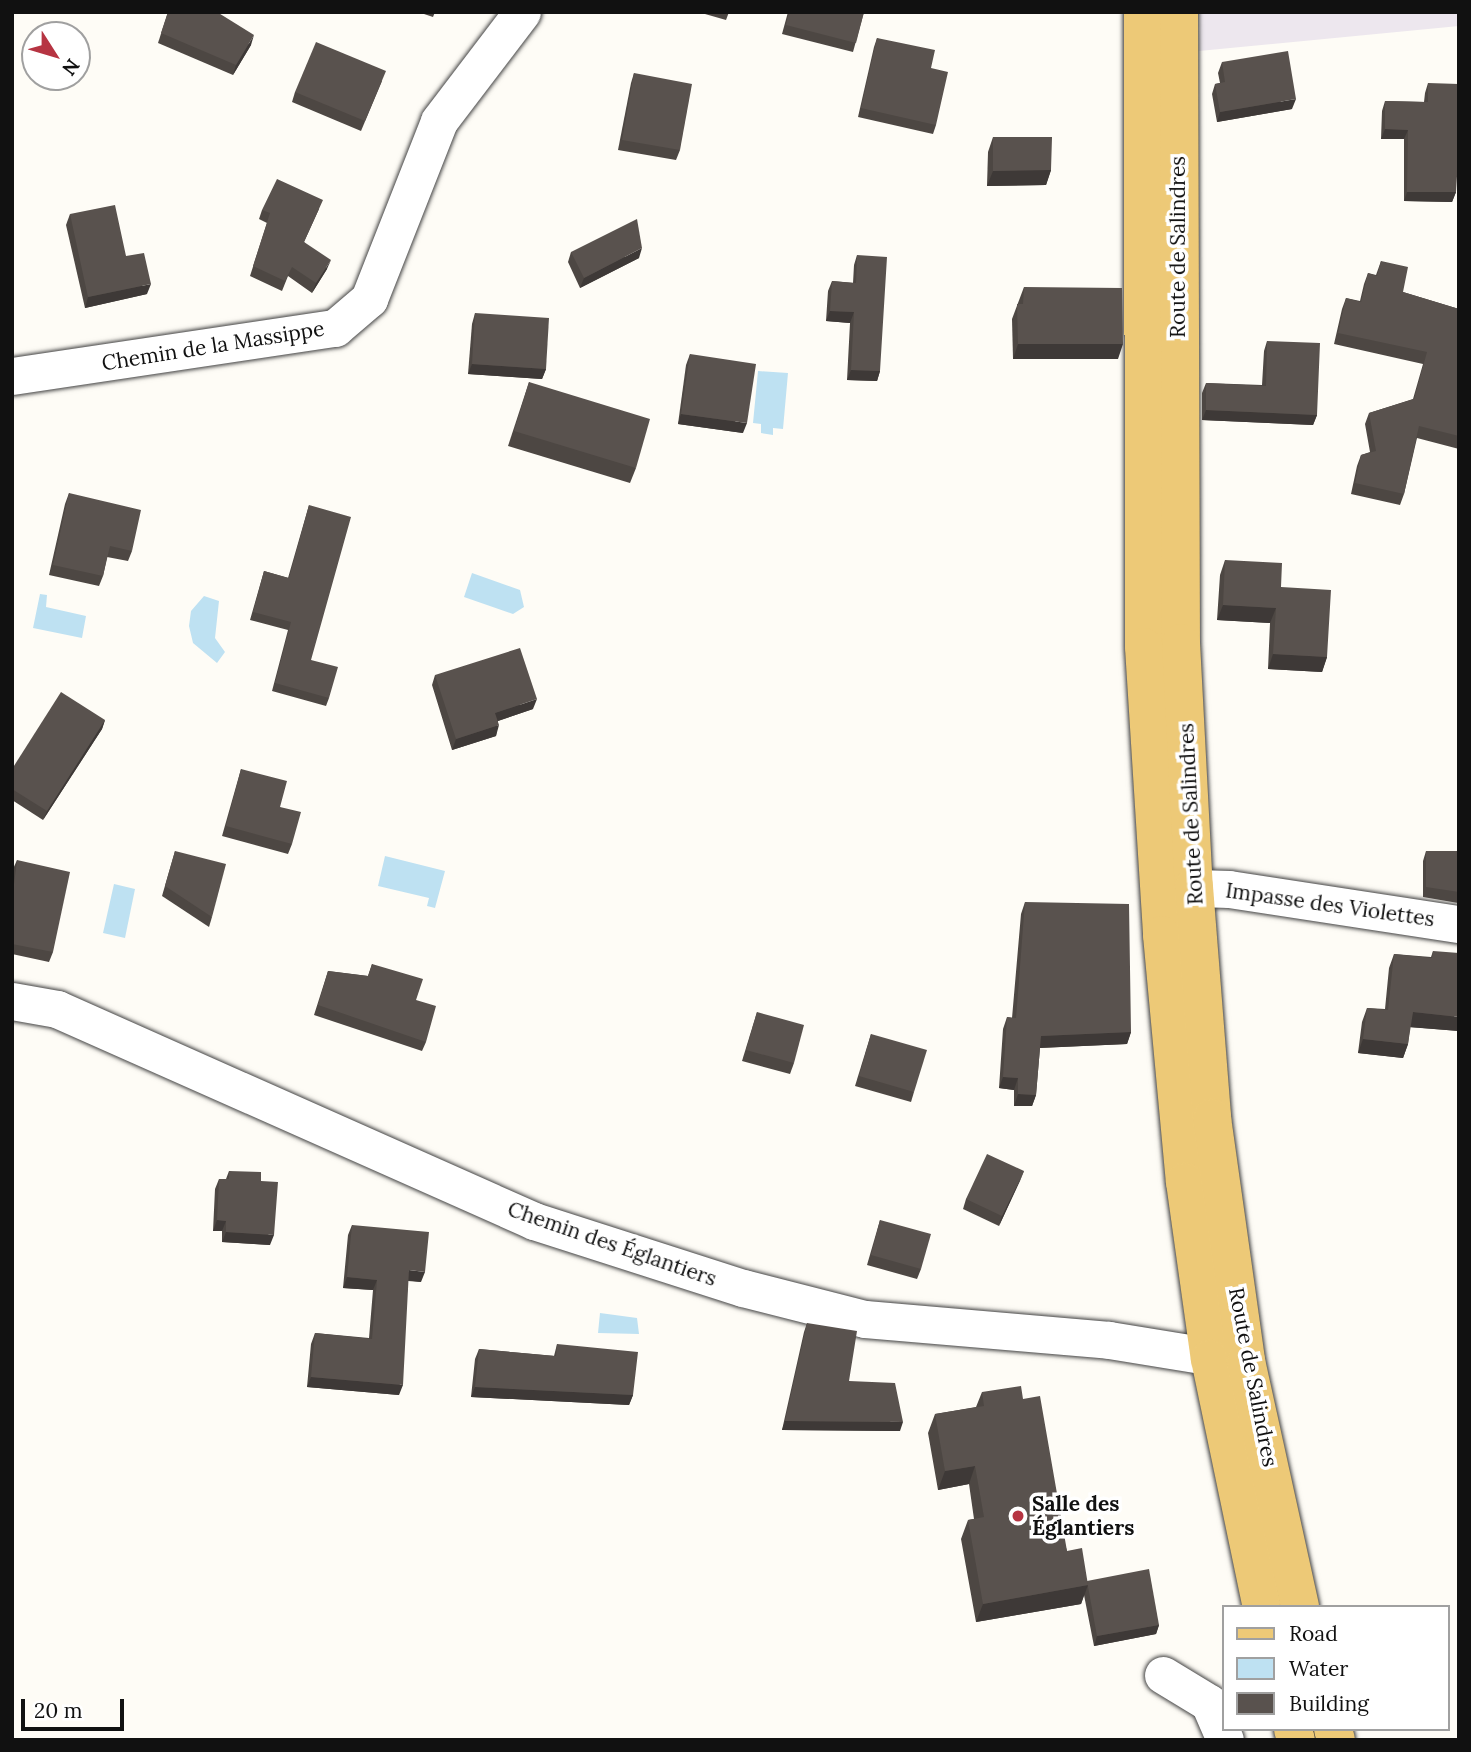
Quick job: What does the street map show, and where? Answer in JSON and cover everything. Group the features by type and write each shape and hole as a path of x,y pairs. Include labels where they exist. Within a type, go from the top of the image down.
{"main road":[{"name":"Route de Salindres","path":"1143,12 1144,647 1177,887"},
{"name":"Route de Salindres","path":"1179,12 1181,643 1177,887 1185,1182 1228,1360 1299,1605"},
{"name":"Route de Salindres","path":"1228,1360 1262,1605"}],"street":[{"name":"Chemin de la Massippe","path":"12,376 335,328 369,299 439,121 522,12"},
{"name":"Impasse des Violettes","path":"1177,887 1459,924"},
{"name":"Chemin des Églantiers","path":"12,1001 57,1009 534,1221 743,1288 865,1319 1109,1340 1228,1360"},
{"path":"1163,1675 1209,1703 1225,1740"}],"shaded area":[{"path":"1200,12 1459,12 1459,26 1199,51"}],"water":[{"path":"758,371 788,373 783,429 773,428 773,435 761,433 761,424 753,423"},
{"path":"472,573 520,590 524,607 513,614 464,597"},
{"path":"40,594 47,595 46,607 86,616 82,638 33,628"},
{"path":"204,596 219,601 215,638 225,652 217,663 193,643 189,626 191,611"},
{"path":"385,856 445,871 435,908 427,906 429,898 378,886"},
{"path":"114,884 135,889 125,938 103,933"},
{"path":"600,1313 637,1318 639,1334 598,1333"}],"building":[{"path":"168,12 217,12 254,35 236,65 161,33"},
{"path":"789,12 864,12 856,43 786,25"},
{"path":"877,38 935,50 931,68 948,72 936,125 861,108"},
{"path":"316,42 386,71 365,121 295,92"},
{"path":"1288,51 1296,99 1220,112 1215,84 1225,82 1222,62"},
{"path":"634,73 692,84 680,150 622,140"},
{"path":"1428,83 1459,84 1456,192 1407,192 1408,130 1385,129 1385,101 1428,102"},
{"path":"993,137 1052,137 1051,170 993,171"},
{"path":"277,179 323,200 304,242 331,260 316,283 292,267 285,281 253,266 270,213 262,210"},
{"path":"115,205 126,256 144,253 151,284 88,297 70,214"},
{"path":"637,219 642,248 584,278 571,252"},
{"path":"857,255 887,257 880,371 851,370 854,312 830,311 832,281 856,283"},
{"path":"1381,261 1408,267 1403,292 1459,309 1459,436 1419,426 1404,494 1355,483 1361,455 1376,451 1369,413 1414,399 1427,352 1338,333 1346,298 1361,302 1368,273 1377,276"},
{"path":"1024,287 1122,288 1123,344 1018,344 1017,304 1023,304"},
{"path":"475,313 549,318 546,369 472,364"},
{"path":"1267,341 1320,343 1317,415 1206,410 1206,383 1266,386"},
{"path":"690,354 756,364 747,423 681,414"},
{"path":"529,382 650,419 636,468 514,431"},
{"path":"69,493 141,510 132,551 110,546 103,576 53,565"},
{"path":"309,505 351,517 311,660 338,667 329,698 275,683 291,622 253,612 264,571 289,578"},
{"path":"1225,560 1282,563 1281,587 1331,590 1327,657 1273,654 1276,608 1223,605"},
{"path":"520,648 537,699 495,713 499,725 456,739 435,675"},
{"path":"61,692 105,720 47,811 12,789 12,769"},
{"path":"241,769 287,781 280,807 301,812 292,844 226,826"},
{"path":"175,851 226,864 212,917 165,886"},
{"path":"1426,851 1459,851 1459,892 1426,887"},
{"path":"17,860 70,872 53,952 12,944 12,900"},
{"path":"1025,902 1129,904 1131,1032 1041,1036 1036,1095 1018,1094 1018,1078 1003,1077 1007,1017 1016,1018"},
{"path":"1433,951 1459,953 1459,1017 1413,1012 1408,1044 1363,1039 1367,1008 1388,1010 1394,954 1432,958"},
{"path":"372,964 423,979 416,1000 436,1006 426,1042 318,1005 328,971 368,976"},
{"path":"757,1012 804,1025 794,1063 746,1050"},
{"path":"871,1034 927,1050 914,1092 859,1076"},
{"path":"987,1154 1024,1171 1002,1216 966,1199"},
{"path":"229,1171 261,1172 261,1181 278,1182 274,1235 226,1232 226,1221 217,1220 219,1179 229,1179"},
{"path":"880,1220 931,1234 921,1269 871,1255"},
{"path":"352,1225 429,1232 425,1272 409,1270 403,1385 311,1377 315,1333 372,1339 377,1280 347,1277"},
{"path":"807,1323 857,1331 849,1381 895,1383 903,1422 785,1421"},
{"path":"557,1344 638,1352 633,1395 475,1387 479,1349 556,1356"},
{"path":"1021,1386 1023,1399 1040,1396 1067,1551 1082,1548 1088,1585 983,1604 968,1520 984,1517 975,1466 945,1471 935,1414 984,1406 982,1392"},
{"path":"1149,1569 1159,1625 1097,1636 1087,1581"}],"place":[{"name":"Salle des Églantiers","path":"1018,1516"}]}
